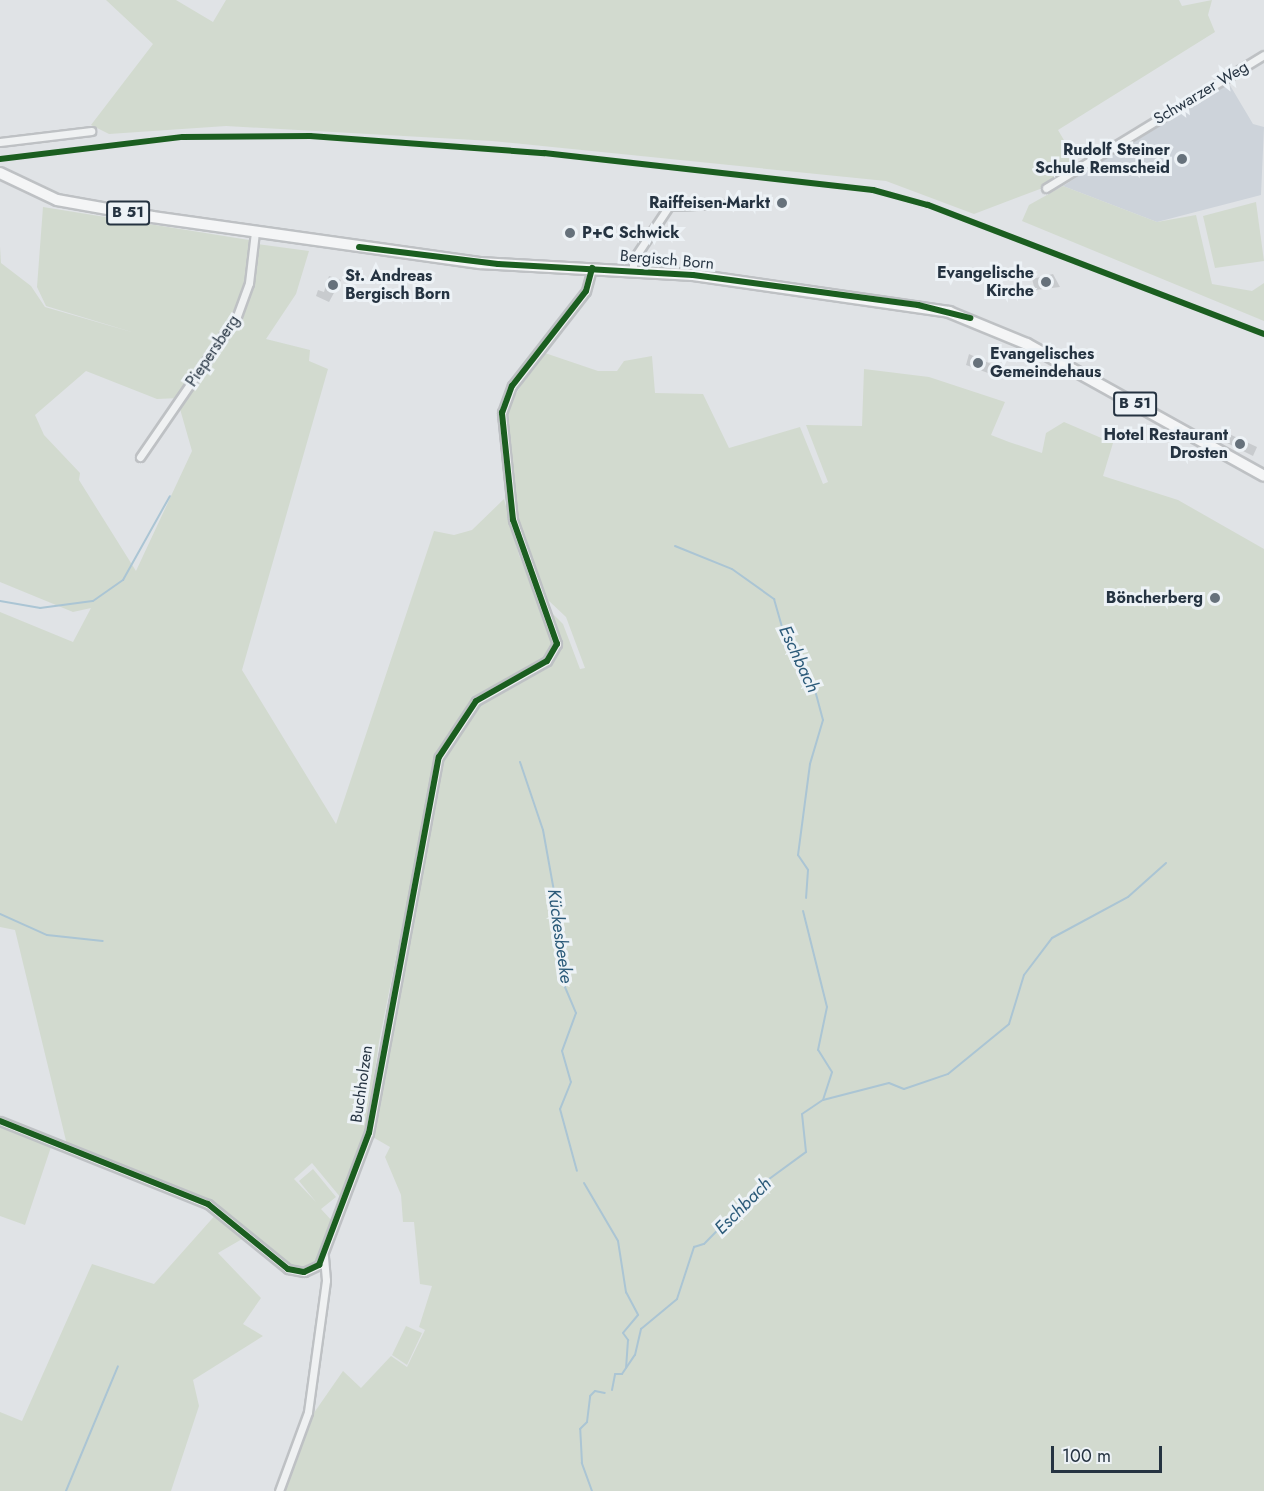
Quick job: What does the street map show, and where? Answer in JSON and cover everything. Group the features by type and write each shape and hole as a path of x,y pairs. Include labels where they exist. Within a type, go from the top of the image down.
{"main road":[{"name":"Bergisch Born","path":"0,173 76,204 255,232 480,263 633,270 734,280 964,316 1027,344 1264,476"}],"street":[{"name":"Schwarzer Weg","path":"1046,188 1264,55"},
{"path":"0,142 91,131"},
{"path":"633,270 633,260 669,206 724,204"},
{"name":"Piepersberg","path":"140,457 237,316 249,283 255,232"},
{"name":"Buchholzen","path":"279,1491 308,1412 326,1280 324,1256 369,1133 439,757 476,701 553,654 556,637 543,600 522,554 510,506 502,412 512,387 586,291 592,268"},
{"path":"0,1121 208,1204 288,1269 310,1270 324,1256"}],"shaded area":[{"path":"106,0 176,0 213,22 226,0 1179,0 1182,6 1212,0 1208,15 1215,32 1058,130 1078,164 1040,189 974,214 886,181 492,141 226,126 109,134 91,125 153,44"},
{"name":"Rudolf Steiner Schule Remscheid","path":"1228,82 1253,124 1264,127 1261,195 1157,222 1063,186"},
{"path":"1063,186 1157,222 1196,215 1212,284 1252,291 1264,283 1264,321 1022,221 1029,205"},
{"path":"1256,202 1264,261 1215,268 1203,216"},
{"path":"43,207 249,240 247,281 235,316 179,398 157,399 86,371 35,415 44,435 80,473 79,480 136,571 192,451 180,409 240,318 257,244 309,251 296,294 266,339 310,350 309,361 328,369 242,670 336,824 434,531 454,535 472,530 504,499 519,555 553,640 544,659 468,705 436,757 379,1042 366,1134 341,1198 312,1163 294,1179 316,1202 299,1181 313,1169 336,1197 321,1209 333,1222 318,1260 304,1270 271,1256 252,1232 220,1208 67,1145 15,930 0,927 0,612 73,642 91,608 73,612 0,582 0,246 1,263 31,286 45,307 135,333 46,306 37,287"},
{"path":"542,352 598,371 617,371 624,361 652,356 655,393 703,394 729,448 800,427 823,484 828,482 806,425 862,426 864,369 929,377 1005,402 991,435 1009,442 1042,453 1046,433 1064,422 1113,443 1103,476 1178,500 1264,549 1264,1491 282,1491 309,1420 343,1371 361,1388 391,1356 407,1367 425,1330 419,1327 432,1286 420,1284 414,1222 403,1222 401,1195 385,1157 390,1147 371,1136 442,758 462,720 479,703 554,659 560,644 553,614 563,624 580,669 585,668 566,617 548,600 524,554 511,505 507,408"},
{"path":"0,1124 52,1144 25,1225 0,1216"},
{"path":"218,1212 249,1235 218,1253 261,1298 243,1324 263,1336 193,1380 199,1406 171,1491 0,1491 0,1412 22,1421 92,1264 154,1284"},
{"path":"406,1326 422,1333 407,1365 392,1355"}],"building":[{"name":"Evangelische Kirche","path":"1053,274 1060,287 1035,290 1032,279"},
{"name":"St. Andreas Bergisch Born","path":"329,276 341,280 329,302 316,296 318,290 324,292"},
{"name":"Evangelisches Gemeindehaus","path":"969,354 991,364 988,373 966,365"},
{"name":"Hotel Restaurant Drosten","path":"1227,433 1257,447 1253,456 1223,441"}],"waterway":[{"path":"0,601 40,608 93,601 123,580 170,496"},
{"name":"Eschbach","path":"675,546 732,569 774,599 783,631 816,694 823,720 810,764 798,855 808,870 806,898"},
{"name":"Kückesbeeke","path":"520,762 543,830 559,919 562,980 576,1013 562,1051 571,1082 560,1109 577,1171"},
{"path":"823,1100 889,1083 904,1089 948,1074 1009,1024 1024,975 1052,938 1128,897 1166,863"},
{"name":"Eschbach","path":"612,1390 615,1374 622,1374 635,1355 641,1329 677,1299 694,1247 704,1244 765,1182 806,1152 802,1114 823,1100 832,1072 818,1050 827,1007 803,911"},
{"path":"0,914 47,935 103,941"},
{"name":"Kückesbeeke","path":"584,1183 618,1241 626,1292 638,1315 623,1333 628,1340 626,1368"},
{"path":"66,1491 118,1366"},
{"name":"Eschbach","path":"592,1491 582,1463 580,1429 587,1422 590,1396 595,1391 605,1393"}],"cycle path":[{"path":"0,159 183,137 310,136 544,153 873,190 928,205 1264,334"},
{"path":"359,247 498,264 693,275 918,305 970,318"},
{"path":"0,1121 208,1204 288,1269 304,1272 319,1265 369,1133 439,757 476,701 547,661 557,644 513,520 502,413 512,386 586,291 592,268"}],"place":[{"name":"Rudolf Steiner Schule Remscheid","path":"1182,159"},
{"name":"Raiffeisen-Markt","path":"782,203"},
{"name":"P+C Schwick","path":"570,233"},
{"name":"Evangelische Kirche","path":"1046,282"},
{"name":"St. Andreas Bergisch Born","path":"333,285"},
{"name":"Evangelisches Gemeindehaus","path":"978,363"},
{"name":"Hotel Restaurant Drosten","path":"1240,444"},
{"name":"Böncherberg","path":"1215,598"}]}
